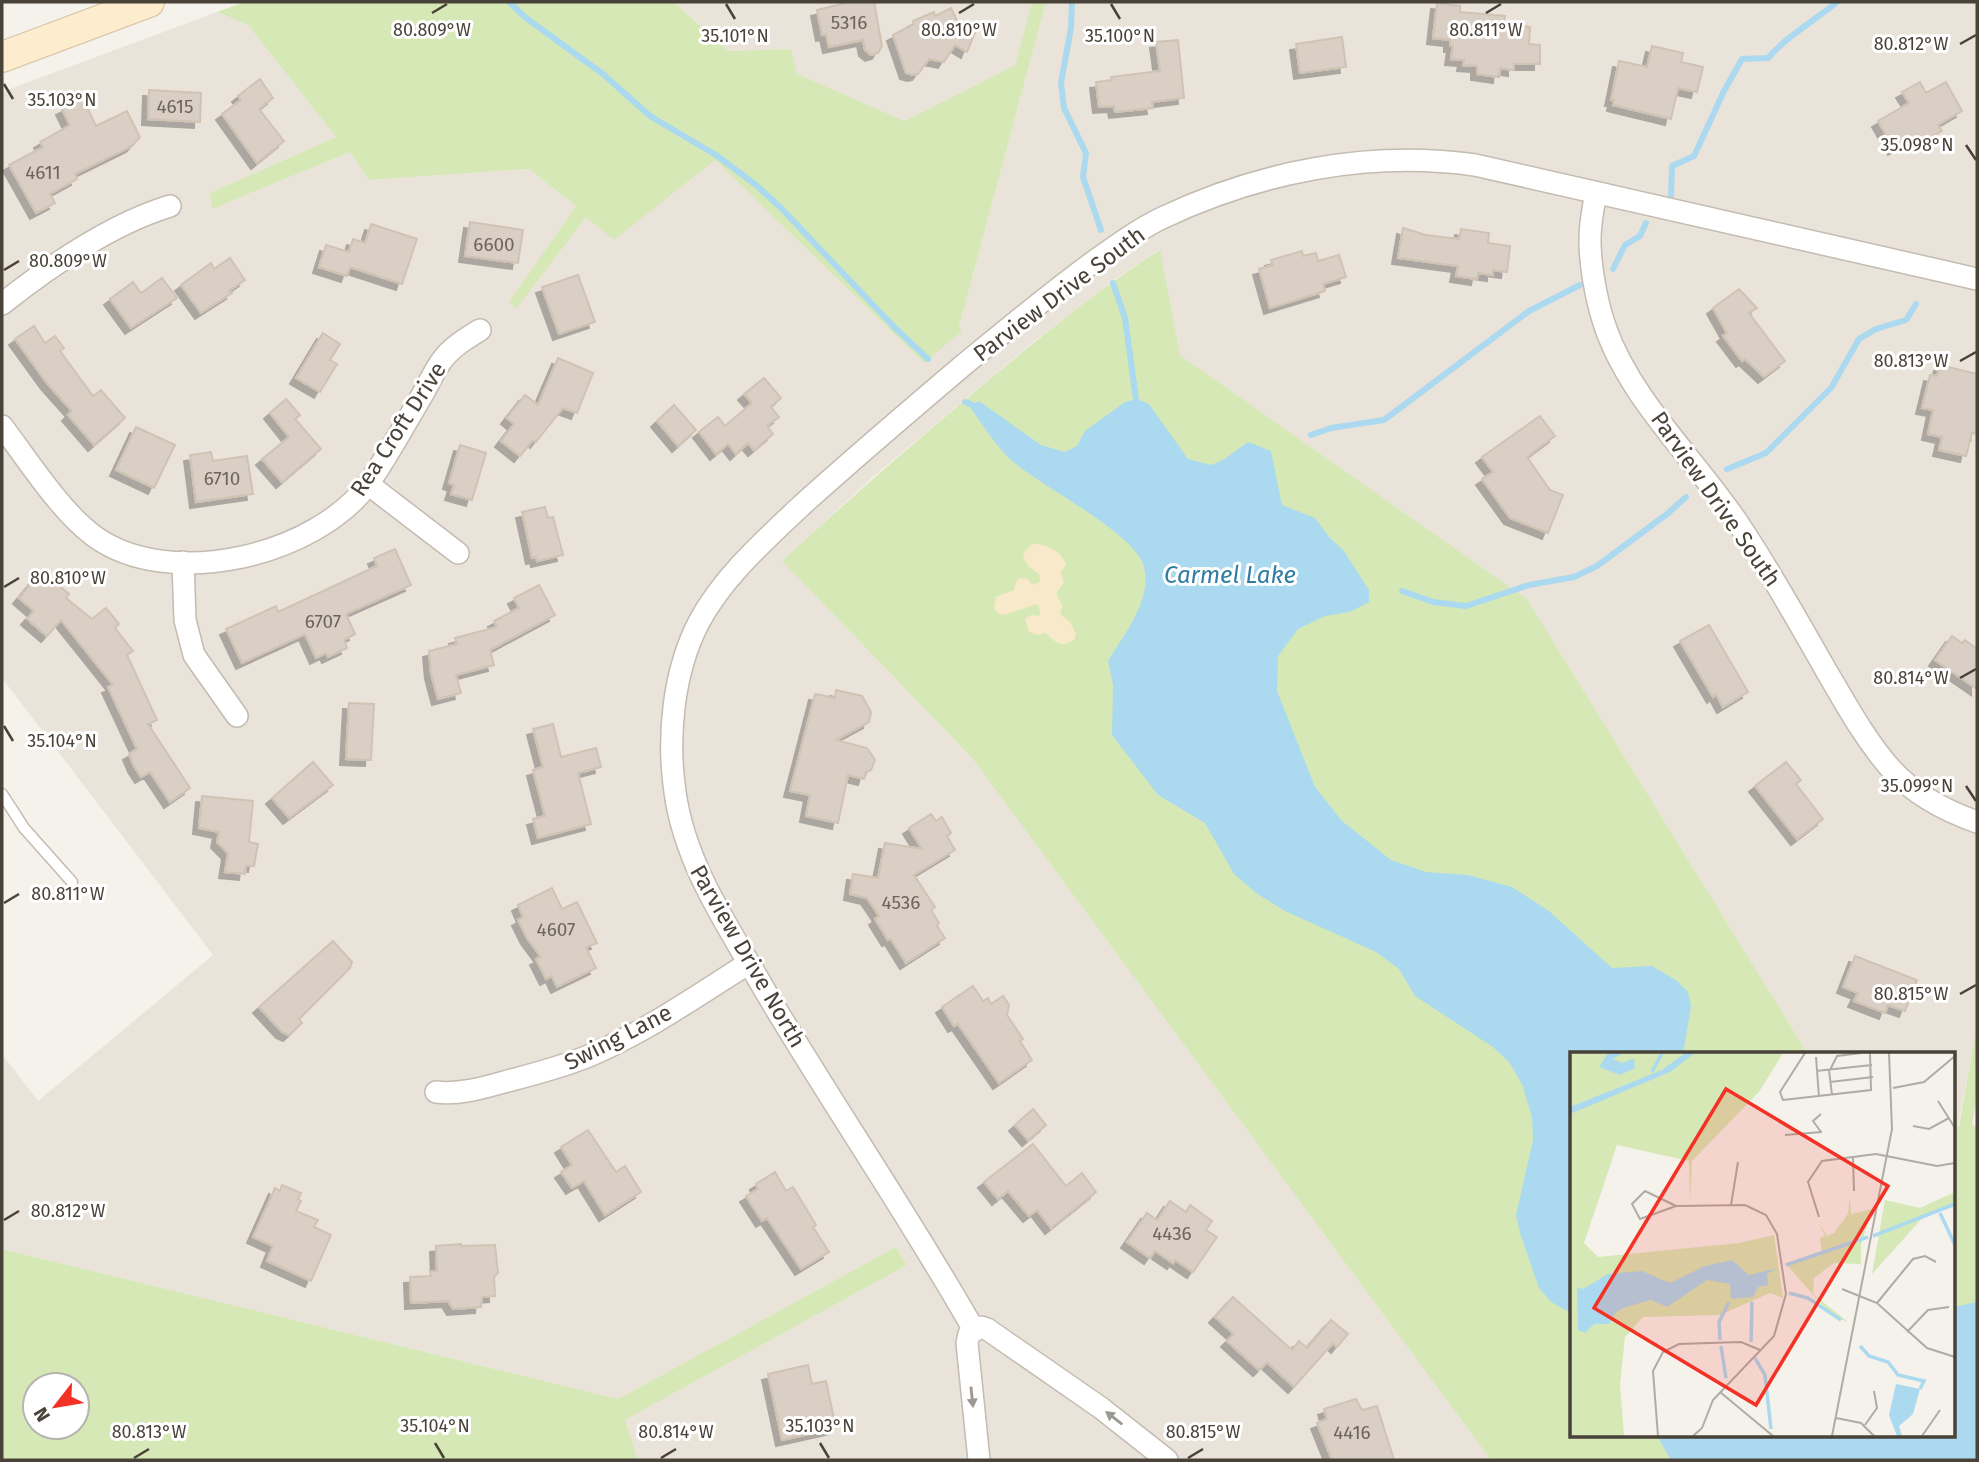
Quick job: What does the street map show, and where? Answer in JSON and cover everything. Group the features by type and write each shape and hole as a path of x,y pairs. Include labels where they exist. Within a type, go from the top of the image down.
{"main road":[{"path":"2,37 92,2"},
{"path":"2,57 149,2"}],"street":[{"name":"Parview Drive South","path":"749,558 856,456 1073,276 1160,219 1208,199 1292,173 1323,166 1395,159 1475,165 1977,279"},
{"name":"Parview Drive South","path":"1597,192 1590,226 1596,287 1606,327 1618,356 1639,391 1712,486 1774,578 1840,695 1878,753 1920,795 1977,822"},
{"path":"2,304 60,263 113,231 144,214 170,206"},
{"name":"Rea Croft Drive","path":"2,426 73,518 94,536 132,555 183,562 211,562 249,556 293,542 324,525 351,503 368,484 443,358 464,339 480,330"},
{"path":"368,484 458,553"},
{"name":"Parview Drive North","path":"749,558 721,589 701,618 692,635 677,691 671,752 675,793 684,834 695,866 715,906 788,1030 934,1258 972,1332 967,1343 979,1460"},
{"path":"183,562 185,620 194,655 237,716"},
{"name":"Swing Lane","path":"436,1092 449,1094 498,1084 550,1070 591,1055 660,1018 749,963"},
{"path":"972,1332 981,1327 987,1329 1101,1408 1167,1460"}],"lane":[{"path":"2,794 24,828 72,881"}],"shaded area":[{"path":"674,2 1032,2 1015,65 905,121 796,74 791,49 728,51"},
{"path":"1046,2 1977,2 1977,1025 1958,1127 1954,1126 1954,1052 1807,1052 1527,599 1180,355 1159,250 1114,280 1032,343 874,476 782,561 972,758 1491,1460 638,1460 625,1420 907,1265 896,1247 618,1399 2,1249 2,1054 38,1101 213,955 2,678 2,92 217,12 248,25 336,137 210,193 212,209 350,152 370,180 529,169 576,206 510,301 586,216 715,160 924,363 959,327"}],"green space":[{"path":"245,2 674,2 728,51 791,49 797,74 905,121 1015,65 1032,2 1046,2 959,327 962,331 924,363 715,160 614,240 586,217 516,309 509,302 576,206 529,169 369,180 350,152 212,209 210,193 336,137 248,25 217,12"},
{"path":"1160,250 1180,355 1527,599 1807,1052 1570,1052 1570,1438 1954,1438 1954,1126 1959,1126 1977,1025 1977,1096 1972,1125 1977,1127 1977,1460 1491,1460 972,758 782,561 903,452 1022,352"},
{"path":"896,1247 907,1265 625,1420 638,1460 2,1460 2,1249 618,1399"}],"sand":[{"path":"1032,544 1053,549 1066,565 1061,572 1064,582 1056,594 1063,606 1060,614 1070,622 1076,634 1074,640 1069,643 1061,644 1045,633 1037,635 1029,632 1025,619 1031,615 1040,616 1039,606 1036,604 1004,615 994,608 996,597 1014,590 1020,578 1028,579 1032,585 1040,582 1039,574 1030,568 1023,557"}],"water":[{"name":"Carmel Lake","path":"1137,399 1149,404 1188,459 1211,465 1248,442 1271,451 1282,505 1315,518 1344,551 1369,590 1369,602 1350,612 1325,616 1298,629 1278,656 1277,691 1315,787 1342,821 1391,860 1426,872 1468,875 1512,887 1549,911 1612,968 1652,966 1677,981 1688,992 1691,1006 1683,1052 1570,1052 1570,1312 1551,1302 1539,1288 1520,1233 1516,1215 1533,1140 1532,1117 1522,1084 1509,1062 1493,1047 1415,996 1399,969 1376,952 1285,911 1256,893 1234,874 1205,823 1158,795 1112,735 1113,685 1108,661 1140,605 1144,592 1144,567 1137,554 1106,525 1011,460 971,409 979,401 1041,445 1065,452 1077,446 1085,431 1125,402"},
{"path":"1977,1302 1977,1460 1671,1460 1658,1438 1954,1438 1954,1307"}],"building":[{"path":"849,2 874,2 882,46 878,53 871,55 865,50 863,40 829,47 826,34 822,35 817,10"},
{"path":"1437,3 1460,6 1460,12 1505,16 1504,23 1530,27 1529,44 1540,45 1540,64 1514,64 1514,70 1500,68 1499,77 1477,74 1477,66 1463,65 1464,60 1451,59 1453,46 1450,46 1450,40 1433,38"},
{"path":"951,8 958,23 976,30 967,52 955,45 944,62 929,59 918,74 906,73 893,35 914,24 913,21 934,12 935,16"},
{"path":"1342,37 1346,67 1300,73 1296,44"},
{"path":"1178,40 1184,98 1152,102 1153,108 1115,112 1114,106 1099,107 1096,82 1112,80 1111,77 1160,71 1156,42"},
{"path":"1652,46 1683,53 1681,62 1703,67 1697,92 1678,88 1671,119 1613,105 1614,100 1611,100 1619,61 1647,67"},
{"path":"260,79 273,98 259,109 284,141 257,163 222,114 241,100 238,96"},
{"path":"1920,82 1926,93 1946,82 1962,111 1938,125 1942,131 1922,142 1918,135 1894,149 1878,121 1909,103 1902,92"},
{"path":"149,90 201,93 200,122 148,119"},
{"path":"83,99 96,126 127,111 140,137 132,146 75,174 77,179 50,194 55,203 36,213 9,165 43,147 40,142 70,125 62,109"},
{"path":"470,222 523,230 518,263 465,256"},
{"path":"371,224 417,239 402,284 350,267 347,276 319,267 326,245 349,252 353,239 365,243"},
{"path":"1403,228 1426,235 1459,239 1461,229 1489,233 1488,243 1510,246 1507,272 1493,270 1493,275 1478,273 1477,279 1456,276 1458,266 1398,258"},
{"path":"1302,251 1303,256 1316,253 1318,261 1339,255 1346,277 1323,284 1325,291 1270,308 1259,269 1273,265 1271,260"},
{"path":"230,258 245,280 229,291 232,293 201,313 181,285 211,263 214,269"},
{"path":"578,275 595,322 559,334 542,287"},
{"path":"162,278 177,298 131,328 110,299 133,282 141,293"},
{"path":"1739,289 1757,308 1749,313 1785,361 1764,377 1745,359 1742,361 1723,336 1727,333 1713,308"},
{"path":"34,326 45,343 55,336 64,348 60,351 93,396 101,390 125,418 94,445 68,415 72,411 47,383 15,339"},
{"path":"323,333 340,344 330,360 337,364 320,392 296,378"},
{"path":"558,358 593,373 577,413 563,408 536,442 533,440 520,456 501,441 514,424 507,418 525,395 538,405"},
{"path":"1940,365 1977,374 1977,434 1972,433 1966,456 1939,450 1942,437 1928,434 1933,410 1922,408 1930,375 1937,376"},
{"path":"764,378 781,398 771,407 779,417 767,426 773,434 754,450 748,443 736,454 728,444 716,454 699,432 718,417 725,426 752,403 744,394"},
{"path":"286,399 300,415 295,419 321,449 282,482 262,459 289,437 270,413"},
{"path":"674,405 696,430 678,446 657,421"},
{"path":"1540,416 1555,436 1527,457 1550,490 1563,495 1548,533 1510,518 1482,479 1493,472 1482,457"},
{"path":"136,427 175,445 154,488 116,470"},
{"path":"460,445 486,453 472,500 451,494 454,485 449,483"},
{"path":"211,452 213,461 247,456 253,494 196,502 190,455"},
{"path":"545,507 548,518 553,517 563,555 537,561 536,557 532,558 522,512"},
{"path":"395,549 411,585 346,614 355,634 344,640 347,648 328,657 326,653 316,658 305,634 242,663 226,629 276,606 278,612 377,566 374,558"},
{"path":"41,571 69,594 66,598 92,619 106,608 119,624 115,628 133,651 127,655 157,720 148,724 190,788 170,802 150,772 141,777 134,766 129,754 137,749 108,687 113,685 61,620 47,636 27,619 34,611 19,598"},
{"path":"539,585 555,615 490,650 494,665 456,675 461,693 438,699 429,651 457,644 455,638 497,627 494,621 519,608 514,598"},
{"path":"1709,625 1748,692 1723,707 1716,694 1713,697 1680,641"},
{"path":"1952,636 1962,643 1965,640 1977,649 1977,689 1935,660"},
{"path":"836,690 862,696 871,712 869,722 836,740 867,748 875,760 864,779 848,775 838,823 806,816 810,795 790,791 815,694 835,698"},
{"path":"349,703 374,704 371,760 346,759"},
{"path":"553,724 561,757 596,748 601,767 578,773 591,824 538,838 533,819 545,816 533,770 543,767 533,729"},
{"path":"313,762 333,785 289,818 272,798"},
{"path":"1786,762 1801,780 1796,784 1823,819 1797,839 1755,786"},
{"path":"202,796 253,801 249,842 258,844 254,866 246,866 245,874 225,872 228,853 217,842 219,832 199,828"},
{"path":"931,814 936,821 942,817 951,833 947,836 955,850 914,875 935,907 931,910 945,938 906,963 875,919 879,916 867,898 850,894 853,874 878,878 885,843 922,849 909,828"},
{"path":"552,888 562,909 577,902 597,943 586,947 596,968 557,987 552,976 546,979 536,959 541,957 518,920 523,917 518,905"},
{"path":"333,941 352,962 350,968 299,1019 302,1023 289,1035 282,1032 259,1007"},
{"path":"1855,956 1917,980 1905,1011 1888,1005 1885,1013 1854,1001 1858,993 1843,987"},
{"path":"973,986 983,1001 988,998 991,1004 1003,996 1009,1005 1007,1015 1023,1039 1020,1041 1032,1060 999,1083 958,1024 954,1026 942,1007"},
{"path":"1033,1109 1046,1125 1028,1140 1015,1125"},
{"path":"588,1130 616,1172 625,1166 641,1192 605,1215 584,1181 572,1188 561,1172 572,1165 561,1147"},
{"path":"1033,1144 1066,1186 1082,1173 1096,1192 1051,1228 1037,1210 1029,1216 1008,1191 998,1199 984,1182"},
{"path":"775,1172 786,1191 793,1187 829,1252 801,1269 767,1218 762,1221 746,1196 758,1189 756,1184"},
{"path":"282,1185 301,1193 298,1199 301,1201 296,1211 318,1220 314,1227 331,1235 311,1281 267,1261 273,1246 253,1237 275,1188 280,1191"},
{"path":"1170,1201 1186,1212 1190,1205 1212,1221 1206,1230 1217,1237 1193,1272 1155,1251 1150,1258 1127,1242 1147,1213 1157,1220"},
{"path":"495,1245 498,1273 494,1277 495,1296 482,1297 481,1307 453,1309 448,1301 411,1303 410,1277 431,1276 430,1271 437,1271 436,1246"},
{"path":"1233,1297 1292,1350 1299,1341 1307,1348 1331,1320 1348,1334 1337,1347 1333,1343 1294,1387 1267,1362 1259,1370 1227,1341 1234,1334 1215,1317"},
{"path":"808,1365 812,1384 826,1381 836,1428 782,1440 768,1374"},
{"path":"1356,1399 1362,1410 1377,1406 1394,1460 1332,1460 1317,1423 1327,1419 1324,1409"}],"waterway":[{"path":"509,2 526,18 603,74 650,116 716,155 756,185 928,359"},
{"path":"1072,2 1071,28 1061,83 1064,108 1086,153 1083,177 1101,230"},
{"path":"1671,196 1672,166 1694,156 1742,59 1768,58 1837,2"},
{"path":"1613,269 1625,245 1640,236 1646,223"},
{"path":"1113,283 1125,318 1137,407"},
{"path":"1311,435 1331,428 1384,420 1529,311 1580,285"},
{"path":"1727,469 1766,453 1831,388 1859,339 1876,329 1906,320 1916,304"},
{"path":"965,402 980,408"},
{"path":"1402,591 1433,602 1466,606 1529,585 1574,577 1597,566 1686,497"}]}
